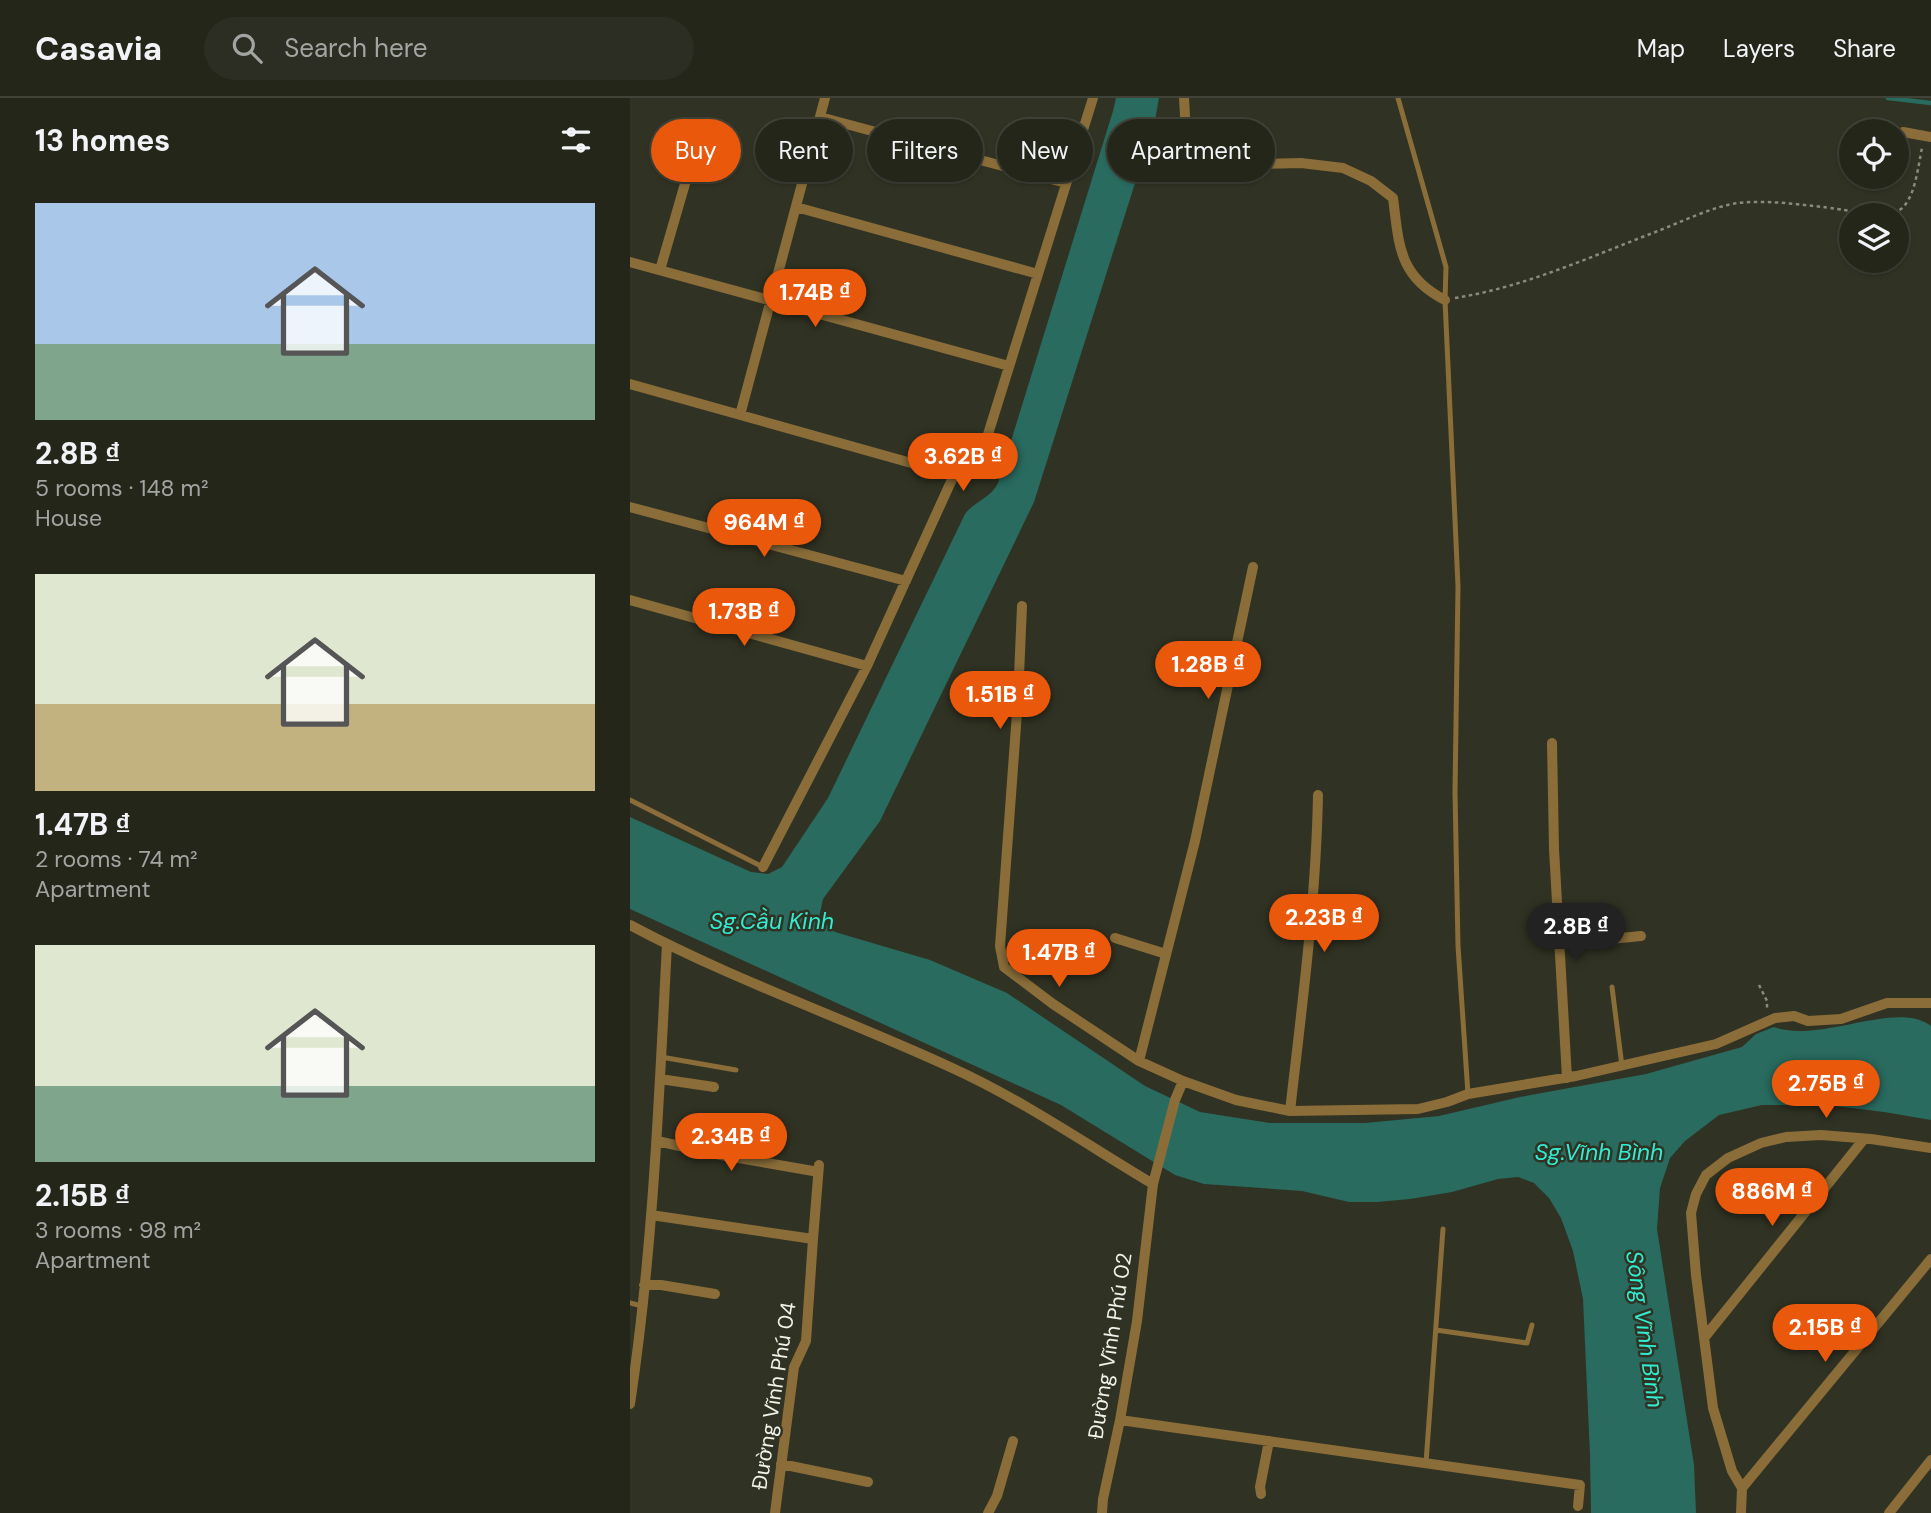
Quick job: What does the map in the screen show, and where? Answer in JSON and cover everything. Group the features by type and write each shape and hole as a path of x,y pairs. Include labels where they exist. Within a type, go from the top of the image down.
{"street":[{"path":"740,415 825,98"},
{"path":"630,384 954,475 979,464 1093,98"},
{"path":"1184,98 1184,151 1192,165 1214,173 1260,164 1301,163 1343,168 1371,181 1392,198 1399,249 1405,263 1433,294 1445,300"},
{"path":"820,117 1066,183"},
{"path":"1909,133 1928,137"},
{"path":"660,270 686,182"},
{"path":"796,207 1038,274"},
{"path":"630,262 1009,366"},
{"path":"763,867 867,666 954,475"},
{"path":"630,507 906,581"},
{"path":"1139,1061 1195,841 1253,568"},
{"path":"630,600 867,666"},
{"path":"1022,606 1000,946 1004,967 1053,1004 1139,1061 1236,1100 1290,1111 1418,1109 1468,1094 1567,1078 1716,1044 1775,1018 1794,1016 1808,1021 1841,1019 1887,1003 1931,1003"},
{"path":"1552,743 1554,849 1567,1078"},
{"path":"1290,1111 1312,921 1318,795"},
{"path":"630,925 737,977 951,1067 1023,1104 1154,1179"},
{"path":"1559,944 1642,936"},
{"path":"1115,938 1166,954"},
{"path":"630,1405 657,1141 667,944"},
{"path":"660,1079 714,1087"},
{"name":"Đường Vĩnh Phú 02","path":"1102,1513 1137,1321 1154,1179 1183,1080"},
{"path":"1741,1513 1742,1488 1732,1471 1713,1408 1691,1213 1696,1194 1706,1175 1728,1158 1761,1143 1786,1137 1821,1135 1931,1148"},
{"path":"1704,1338 1864,1139"},
{"name":"Đường Vĩnh Phú 04","path":"657,1141 722,1156 816,1168 806,1341 794,1367 775,1513"},
{"path":"650,1215 813,1239"},
{"path":"1742,1488 1931,1259"},
{"path":"644,1285 661,1285 715,1294"},
{"path":"1120,1420 1580,1485 1578,1506"},
{"path":"988,1513 997,1496 1013,1441"},
{"path":"1261,1494 1269,1441"},
{"path":"1889,1513 1931,1460"},
{"path":"781,1464 868,1482"}],"lane":[{"path":"1398,98 1447,277 1445,300 1458,586 1455,792 1458,946 1468,1094"},
{"path":"630,800 763,867"},
{"path":"1612,987 1622,1066"},
{"path":"661,1057 736,1069"},
{"path":"1426,1463 1443,1229"},
{"path":"630,1303 642,1306"},
{"path":"1436,1330 1527,1343 1532,1325"}],"path":[{"path":"1445,300 1478,295 1553,271 1734,204 1762,202 1877,214 1897,211 1909,200 1928,137"},
{"path":"1759,985 1767,1001 1768,1021"}],"water":[{"path":"1116,98 1159,98 1155,119 1111,119"},
{"path":"1107,130 1107,182 1135,182 1034,502 880,821 823,899 819,918 835,932 930,960 1007,993 1145,1086 1200,1112 1270,1123 1365,1123 1439,1116 1520,1097 1646,1074 1742,1047 1756,1034 1774,1027 1792,1031 1813,1030 1899,1017 1917,1019 1931,1026 1931,1120 1827,1105 1762,1105 1719,1115 1685,1141 1670,1158 1660,1188 1657,1229 1694,1465 1696,1513 1591,1513 1583,1299 1573,1251 1561,1218 1549,1198 1534,1183 1518,1177 1498,1179 1452,1192 1377,1202 1349,1202 1302,1191 1204,1184 1175,1175 1061,1105 630,909 630,817 751,872 768,874 782,867 828,798 965,514 998,483"}],"waterway":[{"path":"1888,98 1931,103"}],"water label":[{"name":"Sg.Cầu Kinh","path":"772,921"},
{"name":"Sg.Vĩnh Bình","path":"1599,1152"},
{"name":"Sông Vĩnh Bình","path":"1645,1329"}]}
